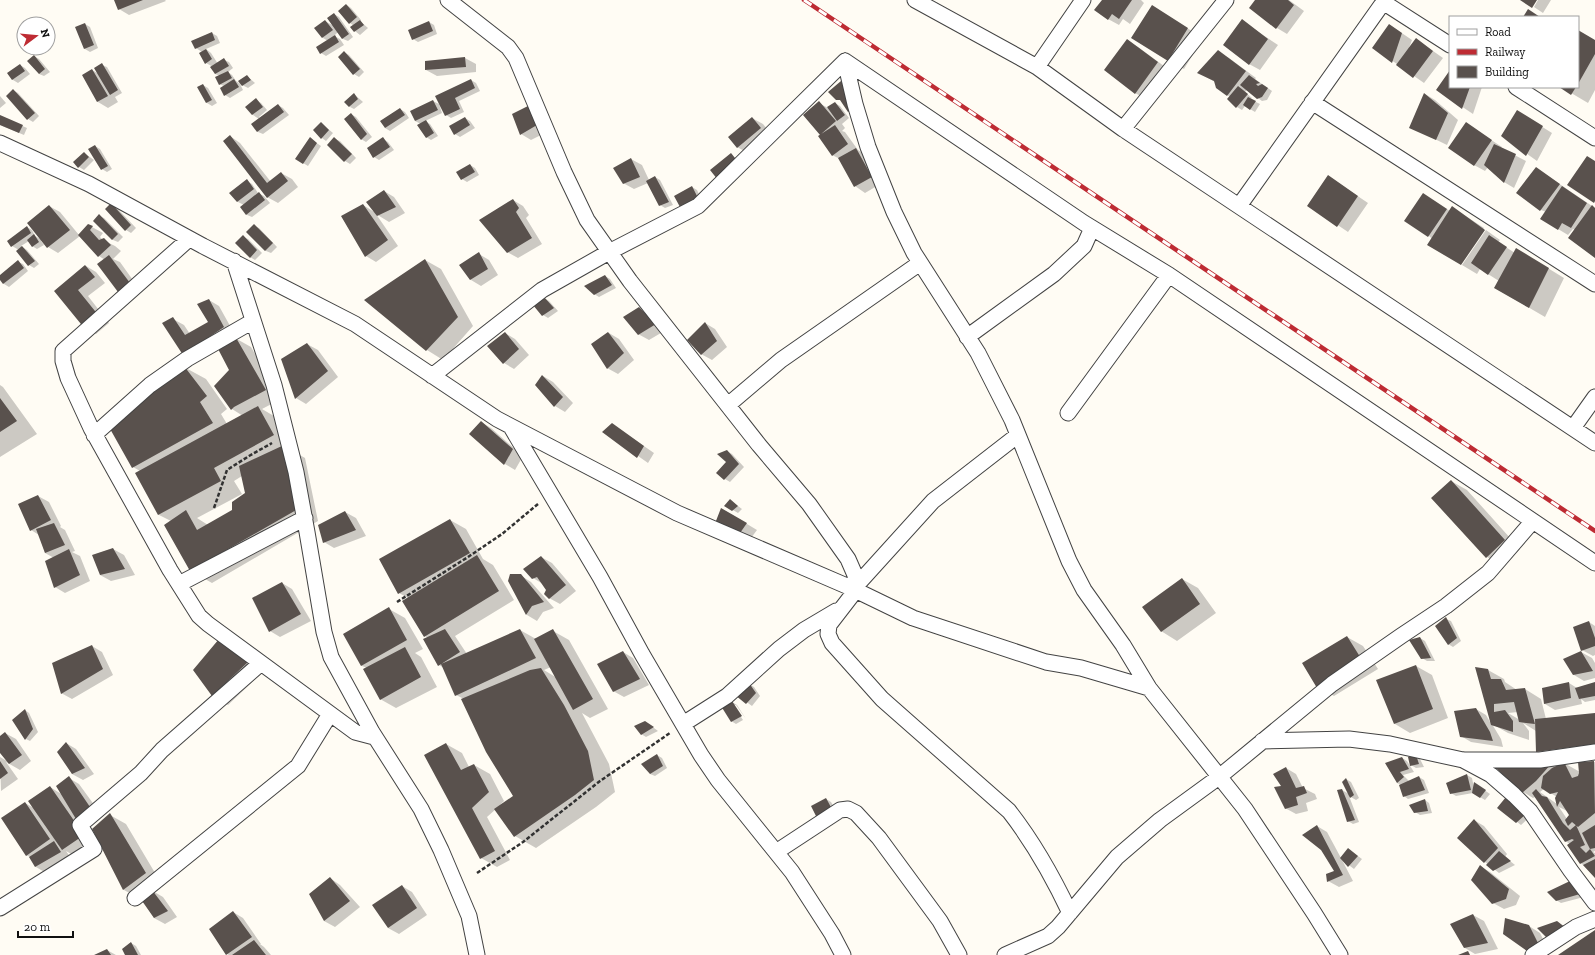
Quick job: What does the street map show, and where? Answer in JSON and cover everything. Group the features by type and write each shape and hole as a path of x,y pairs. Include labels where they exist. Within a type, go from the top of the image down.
{"street":[{"path":"448,0 508,47 516,58 572,189 587,220 609,252 728,405 809,504 848,559 855,575 856,588"},
{"path":"1037,67 1083,0"},
{"path":"1124,129 1226,0"},
{"path":"1239,206 1384,1 1449,44"},
{"path":"923,2 1037,67 1124,129 1595,443"},
{"path":"432,376 542,290 609,252 698,206 845,61"},
{"path":"845,61 1092,228 1169,275 1532,522 1595,563"},
{"path":"845,61 855,104 868,147 894,212 920,263 978,353 1012,420 1072,567 1084,590 1123,646 1149,688 1245,809 1340,955"},
{"path":"1518,88 1595,138"},
{"path":"1312,102 1595,284"},
{"path":"0,143 89,184 189,239 355,324 497,419 677,513 856,588 913,618 926,623 1046,662 1081,668 1149,688"},
{"path":"967,337 1054,274 1084,246 1092,228"},
{"path":"189,239 63,351 63,361 68,378 94,435 179,584 199,616 355,732 374,737"},
{"path":"234,261 274,384 287,435 305,518 324,632 331,657 374,737 421,809 441,850 469,916 477,955"},
{"path":"728,405 781,360 920,263"},
{"path":"1068,413 1169,275"},
{"path":"94,435 150,384 187,359 253,321"},
{"path":"1573,428 1595,397"},
{"path":"511,427 683,724 718,780 792,872 832,934 843,955"},
{"path":"1018,435 933,501 856,588 829,625 828,634 832,643 882,699 1010,811 1026,832 1051,873 1070,913"},
{"path":"179,584 305,518"},
{"path":"1006,955 1048,936 1070,913 1117,857 1160,820 1219,777 1332,684 1446,606 1482,578 1532,522"},
{"path":"683,724 727,696 779,649 804,630 844,606"},
{"path":"0,908 94,849 80,825 261,663"},
{"path":"134,898 298,766 330,714"},
{"path":"1262,741 1349,739 1390,744 1464,760 1540,760 1595,752"},
{"path":"1464,760 1490,775 1530,811 1595,903"},
{"path":"776,852 840,810 848,809 856,813 880,838 894,857 940,921 959,955"},
{"path":"1533,955 1576,926 1595,919"}],"path":[{"path":"214,508 227,470 287,435"},
{"path":"397,602 502,534 551,494"},
{"path":"477,873 523,842 600,781 683,724"}],"building":[{"path":"114,0 143,0 118,10"},
{"path":"1102,0 1132,0 1119,19 1112,14 1108,20 1094,10"},
{"path":"1255,0 1288,0 1294,5 1276,29 1249,8"},
{"path":"1520,0 1537,0 1532,8"},
{"path":"346,4 357,17 349,24 338,11"},
{"path":"1152,5 1188,28 1168,61 1131,38"},
{"path":"1528,9 1538,16 1524,16"},
{"path":"334,13 349,34 342,39 327,18"},
{"path":"1242,19 1268,39 1249,65 1223,45"},
{"path":"325,20 333,30 322,38 314,28"},
{"path":"360,20 364,25 354,32 350,27"},
{"path":"429,21 433,31 412,40 408,30"},
{"path":"85,23 94,45 84,49 75,27"},
{"path":"1389,24 1402,33 1392,63 1372,48"},
{"path":"1579,31 1595,40 1595,54 1579,82"},
{"path":"212,32 215,40 195,49 191,41"},
{"path":"335,35 339,42 320,54 316,47"},
{"path":"1416,38 1433,51 1413,78 1396,65"},
{"path":"1127,39 1158,62 1135,94 1104,70"},
{"path":"206,49 212,59 205,64 199,53"},
{"path":"1218,50 1246,71 1227,96 1216,88 1214,81 1197,73"},
{"path":"344,51 360,69 353,75 338,57"},
{"path":"35,56 45,69 39,74 27,61"},
{"path":"465,57 466,67 425,70 425,61"},
{"path":"224,58 229,66 215,74 210,67"},
{"path":"102,63 118,90 110,95 94,68"},
{"path":"20,64 25,71 12,80 7,73"},
{"path":"92,69 108,96 97,102 82,75"},
{"path":"228,71 232,78 219,85 215,77"},
{"path":"1449,71 1449,88 1470,88 1462,109 1436,90"},
{"path":"247,75 251,80 242,86 238,81"},
{"path":"1249,75 1260,83 1256,84 1258,86 1262,84 1268,88 1262,97 1257,99 1240,85"},
{"path":"234,79 239,87 224,96 220,88"},
{"path":"471,79 475,88 455,98 460,109 445,116 435,96"},
{"path":"841,81 855,108 848,112 840,100 836,100 828,92"},
{"path":"203,84 212,100 206,103 197,87"},
{"path":"1238,86 1248,94 1236,108 1227,99"},
{"path":"1560,88 1575,88 1571,95"},
{"path":"13,89 35,113 27,120 6,96"},
{"path":"354,93 358,99 349,107 344,102"},
{"path":"1424,93 1448,113 1436,140 1409,128"},
{"path":"1248,97 1256,101 1250,110 1243,105"},
{"path":"256,98 263,107 252,115 245,107"},
{"path":"433,100 438,110 415,121 410,111"},
{"path":"819,101 836,121 820,135 803,115"},
{"path":"835,102 845,115 837,121 827,107"},
{"path":"278,104 284,112 257,132 251,124"},
{"path":"528,106 537,125 520,135 512,114"},
{"path":"400,108 405,115 385,128 380,121"},
{"path":"1517,110 1543,126 1526,156 1501,136"},
{"path":"351,113 367,134 361,140 344,119"},
{"path":"0,115 23,125 19,133 0,125"},
{"path":"465,117 470,125 454,135 449,126"},
{"path":"752,117 761,128 737,148 728,137"},
{"path":"426,120 434,133 426,138 417,125"},
{"path":"321,122 329,130 321,139 313,130"},
{"path":"1466,122 1492,140 1474,166 1448,148"},
{"path":"835,125 848,144 832,156 818,136"},
{"path":"230,135 267,183 281,172 288,181 267,198 223,141"},
{"path":"310,137 317,143 303,164 295,159"},
{"path":"334,137 352,154 344,162 327,145"},
{"path":"383,137 390,147 373,158 367,148"},
{"path":"1494,144 1516,154 1504,183 1484,165"},
{"path":"95,145 108,166 101,170 88,149"},
{"path":"856,148 872,177 854,187 838,158"},
{"path":"84,152 89,157 78,168 73,162"},
{"path":"731,153 739,163 718,180 710,170"},
{"path":"1587,156 1595,161 1594,203 1567,185"},
{"path":"631,158 640,177 623,184 613,168"},
{"path":"470,164 475,172 461,180 456,172"},
{"path":"1536,167 1560,184 1540,211 1516,193"},
{"path":"1328,175 1358,196 1337,227 1307,206"},
{"path":"655,176 669,202 659,206 646,181"},
{"path":"247,179 254,189 237,202 229,193"},
{"path":"692,186 698,198 680,207 674,196"},
{"path":"1562,186 1587,203 1571,228 1562,223 1558,230 1540,219"},
{"path":"384,190 396,207 377,216 366,202"},
{"path":"259,192 265,200 246,215 240,207"},
{"path":"1423,193 1447,209 1428,237 1404,221"},
{"path":"513,199 519,208 516,212 532,238 507,253 479,220"},
{"path":"111,203 131,225 125,231 105,209"},
{"path":"363,204 388,240 365,257 341,216"},
{"path":"49,205 70,230 47,248 27,223"},
{"path":"1592,205 1595,208 1595,258 1568,238"},
{"path":"1452,206 1485,230 1461,265 1427,245"},
{"path":"99,214 118,234 112,240 93,221"},
{"path":"88,224 93,226 90,230 99,240 104,238 111,245 98,257 78,235"},
{"path":"254,224 273,243 265,251 246,232"},
{"path":"27,226 31,233 11,247 7,241"},
{"path":"34,234 39,242 32,247 27,240"},
{"path":"243,235 257,250 250,258 235,243"},
{"path":"1489,235 1507,247 1488,275 1471,263"},
{"path":"22,246 35,261 28,266 16,251"},
{"path":"1516,248 1549,268 1529,308 1494,288"},
{"path":"479,252 488,269 470,280 459,265"},
{"path":"109,255 130,283 118,292 97,264"},
{"path":"425,259 458,317 426,351 364,300"},
{"path":"18,260 24,268 3,284 0,280 0,275"},
{"path":"85,265 95,277 78,290 99,316 85,329 54,291"},
{"path":"605,275 612,285 594,295 584,286"},
{"path":"544,297 554,308 542,316 533,305"},
{"path":"209,299 224,327 183,355 162,323 173,317 185,335 208,322 197,304"},
{"path":"639,307 656,324 638,335 623,317"},
{"path":"705,322 717,341 701,355 687,340"},
{"path":"505,332 519,349 503,364 487,346"},
{"path":"608,332 624,353 607,369 591,344"},
{"path":"235,336 266,390 231,410 214,386 229,370 217,347"},
{"path":"307,343 328,371 295,399 281,359"},
{"path":"184,366 207,396 200,402 213,423 132,468 109,427"},
{"path":"542,375 563,397 554,407 535,385"},
{"path":"0,398 17,421 0,432"},
{"path":"258,406 274,435 214,468 221,481 158,515 135,473"},
{"path":"481,421 513,449 504,465 469,434"},
{"path":"612,423 644,446 637,458 602,432"},
{"path":"284,445 298,509 190,571 164,525 186,510 197,530 232,510 232,502 245,493 239,466"},
{"path":"727,450 739,464 724,480 716,473 726,462 717,454"},
{"path":"1451,480 1505,540 1486,558 1431,498"},
{"path":"38,495 51,520 30,531 18,504"},
{"path":"730,499 738,506 732,511 724,506"},
{"path":"721,508 747,523 740,533 714,526"},
{"path":"345,511 356,530 323,543 318,525"},
{"path":"450,519 470,553 398,594 379,559"},
{"path":"54,523 65,545 45,553 36,529"},
{"path":"113,548 125,569 100,575 92,555"},
{"path":"69,549 80,575 54,588 45,561"},
{"path":"477,555 499,591 424,637 402,601"},
{"path":"541,556 566,585 549,599 544,594 546,590 537,577 532,579 523,569"},
{"path":"510,574 521,574 544,602 532,606 526,615 508,581"},
{"path":"1182,578 1200,604 1161,632 1142,607"},
{"path":"282,582 301,614 269,632 252,598"},
{"path":"389,607 407,640 361,666 343,634"},
{"path":"1446,617 1457,638 1448,645 1435,626"},
{"path":"1589,621 1595,638 1595,646 1581,651 1573,627"},
{"path":"445,629 460,652 438,666 423,639"},
{"path":"520,629 536,658 455,696 441,664"},
{"path":"553,629 593,699 573,710 534,639"},
{"path":"1347,636 1362,660 1317,688 1302,663"},
{"path":"1420,637 1431,658 1421,659 1409,640"},
{"path":"219,639 248,662 212,696 193,670"},
{"path":"92,645 103,669 61,694 52,663"},
{"path":"405,647 421,677 380,700 363,669"},
{"path":"623,651 640,679 613,692 597,664"},
{"path":"1581,651 1593,671 1573,675 1563,659"},
{"path":"1416,665 1433,709 1394,724 1376,680"},
{"path":"1475,667 1488,669 1491,679 1501,679 1506,690 1525,688 1535,724 1519,722 1514,702 1494,704 1494,712 1505,710 1513,721 1513,732 1491,725"},
{"path":"541,668 564,705 588,751 594,780 514,837 494,809 513,796 486,752 461,699 530,670"},
{"path":"1569,682 1571,698 1544,704 1542,688"},
{"path":"1595,682 1595,696 1579,699 1575,688"},
{"path":"749,683 756,693 746,704 735,695"},
{"path":"732,701 742,716 731,722 721,706"},
{"path":"1476,708 1490,732 1493,741 1460,737 1454,711"},
{"path":"25,709 33,729 25,740 12,720"},
{"path":"1595,713 1595,744 1536,752 1535,719"},
{"path":"645,721 654,727 641,735 634,726"},
{"path":"5,732 22,755 9,764 0,753 0,736"},
{"path":"66,742 85,768 72,774 57,752"},
{"path":"446,743 461,770 474,764 489,792 472,808 495,851 480,859 424,755"},
{"path":"657,754 663,766 650,774 641,764"},
{"path":"1416,755 1419,764 1410,766 1408,757"},
{"path":"1402,757 1409,769 1400,772 1404,777 1397,783 1385,763"},
{"path":"0,761 8,773 0,779"},
{"path":"1594,761 1595,813 1578,827 1572,822 1568,826 1565,820 1569,815 1560,801 1557,807 1555,798 1558,792 1550,794 1541,788 1543,776 1552,768 1564,762 1572,778 1578,776 1578,762"},
{"path":"1552,763 1536,781 1522,793 1496,768 1507,764"},
{"path":"1286,767 1296,788 1304,786 1307,793 1296,797 1298,805 1285,809 1274,787 1281,786 1273,774"},
{"path":"1467,774 1471,790 1450,794 1446,783"},
{"path":"69,776 90,807 76,819 56,786"},
{"path":"1419,776 1425,790 1403,797 1399,785"},
{"path":"1346,778 1354,795 1350,798 1342,782"},
{"path":"1474,782 1486,790 1480,798 1472,793"},
{"path":"50,786 84,835 62,850 28,801"},
{"path":"1342,789 1355,820 1347,822 1337,790"},
{"path":"1536,789 1542,796 1547,797 1563,823 1570,830 1576,825 1585,845 1580,847 1586,853 1590,849 1595,856 1580,864 1567,845 1574,840 1572,839 1565,842 1532,793"},
{"path":"1506,797 1527,813 1516,823 1497,808"},
{"path":"826,798 833,811 818,820 811,806"},
{"path":"1425,799 1428,811 1414,813 1409,805"},
{"path":"25,802 50,839 26,856 1,818"},
{"path":"110,813 146,873 123,890 92,829"},
{"path":"1474,819 1498,848 1484,863 1457,838"},
{"path":"1317,825 1343,875 1327,882 1326,874 1334,871 1321,850 1302,835"},
{"path":"1595,825 1595,848 1590,849 1582,833"},
{"path":"54,841 61,852 35,867 29,857"},
{"path":"1348,848 1358,856 1348,867 1340,858"},
{"path":"1499,851 1511,861 1493,871 1486,865"},
{"path":"1595,859 1595,878 1583,865"},
{"path":"1480,865 1509,889 1506,899 1492,904 1471,880"},
{"path":"330,877 350,901 324,921 309,894"},
{"path":"1570,881 1580,894 1556,901 1547,892"},
{"path":"402,885 417,908 388,928 372,905"},
{"path":"152,890 168,911 154,918 140,898"},
{"path":"233,911 252,937 226,955 209,929"},
{"path":"1473,914 1488,943 1464,948 1450,924"},
{"path":"1505,918 1529,925 1539,945 1527,951 1503,934"},
{"path":"1557,921 1566,928 1547,938 1537,928"},
{"path":"1595,930 1595,955 1558,955"},
{"path":"254,940 266,955 232,955"},
{"path":"131,942 138,955 125,955 122,949"},
{"path":"107,949 111,955 94,955"},
{"path":"1468,951 1470,955 1458,955"}],"railway":[{"path":"804,0 1595,531"}]}
